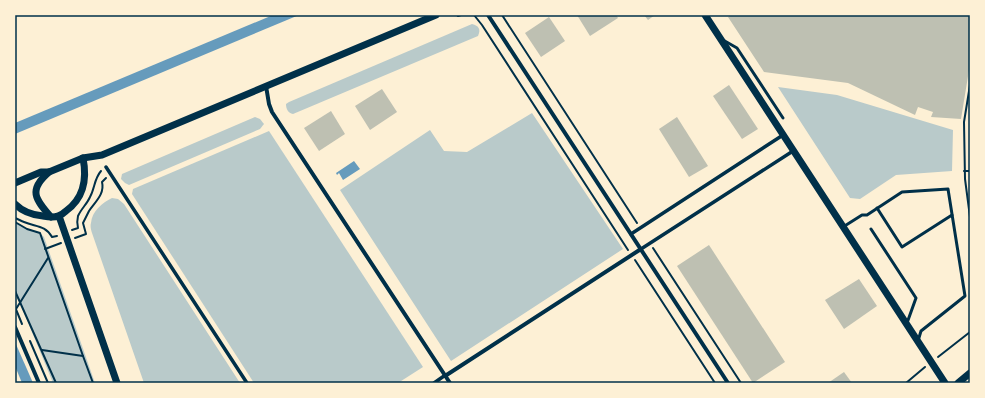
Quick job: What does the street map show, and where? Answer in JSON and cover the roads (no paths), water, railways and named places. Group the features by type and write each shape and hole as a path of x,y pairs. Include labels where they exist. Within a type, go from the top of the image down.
{"street":[{"path":"117,383 67,241 55,216 44,208 35,191 42,178 49,172 83,158 102,155 436,15"},
{"path":"488,15 728,383"},
{"path":"705,15 945,383"},
{"path":"266,86 272,112 450,383"},
{"path":"631,234 783,135"},
{"path":"434,383 793,150"},
{"path":"15,204 26,212 34,215 55,216 72,207 79,197 84,182 85,169 83,158"},
{"path":"106,167 247,383"},
{"path":"15,183 41,172 49,172"},
{"path":"15,327 39,383"},
{"path":"958,383 970,373"}],"lane":[{"path":"720,38 737,48 783,118"},
{"path":"843,227 862,215 867,215 902,192 948,188 965,296 921,331 918,343"},
{"path":"877,208 902,247 952,215"},
{"path":"871,229 916,298 906,325"}],"water":[{"path":"273,15 299,15 15,134 15,123"},
{"path":"354,161 360,169 343,180 339,173 337,175 336,173"},
{"path":"15,342 33,383 22,383 15,366"}]}
